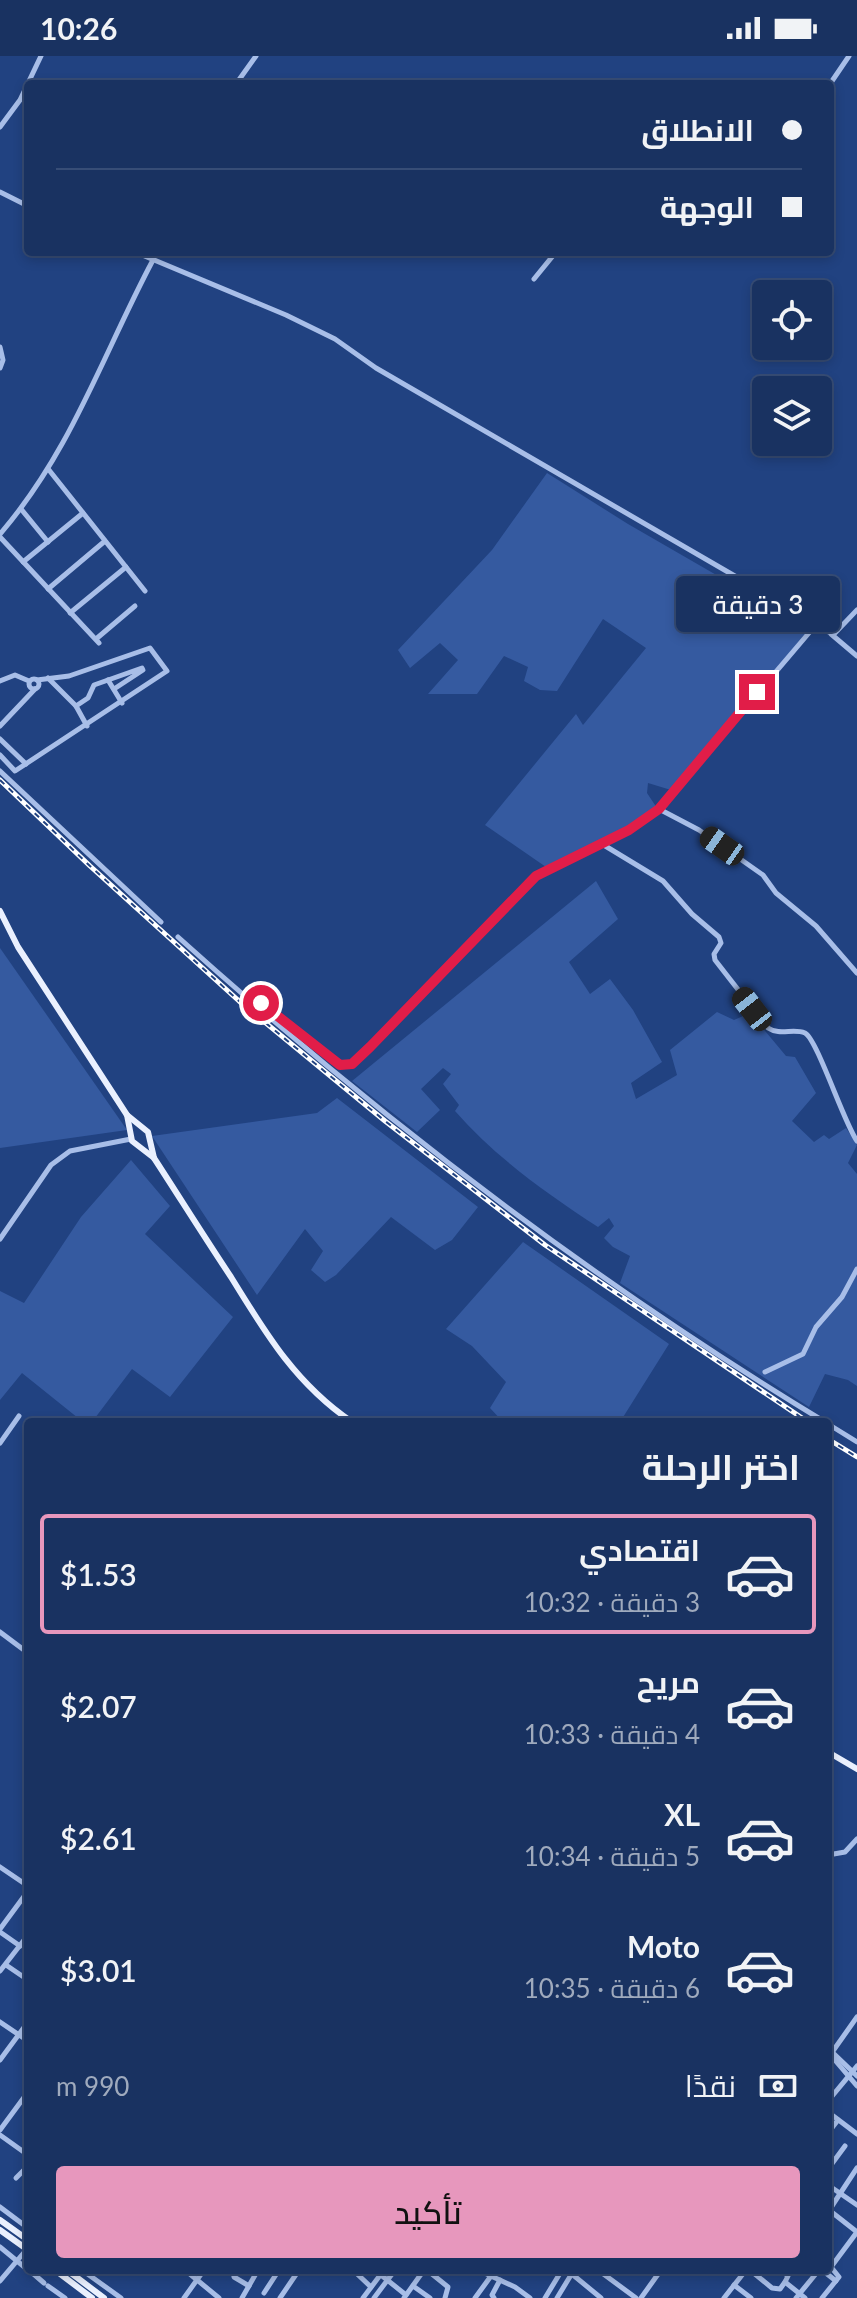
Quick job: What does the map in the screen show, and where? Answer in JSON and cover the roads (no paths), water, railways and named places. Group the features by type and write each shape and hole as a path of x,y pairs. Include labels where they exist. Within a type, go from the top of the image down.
{"main road":[{"path":"0,911 1,925 12,936 127,1115 134,1143 154,1158 291,1368 312,1391 347,1418"},
{"path":"127,1115 148,1132 154,1158"},
{"path":"132,1136 142,1128"},
{"path":"141,1146 148,1140"},
{"path":"832,1754 857,1769"},
{"path":"0,2220 24,2237"},
{"path":"0,2230 24,2247"},
{"path":"60,2274 92,2298"},
{"path":"72,2274 104,2298"}],"street":[{"path":"30,80 41,56"},
{"path":"240,80 256,56"},
{"path":"833,80 849,56"},
{"path":"0,127 24,92"},
{"path":"0,192 24,204"},
{"path":"144,256 204,279 335,339 385,373 759,590 814,627 830,633 857,656"},
{"path":"534,279 553,256"},
{"path":"135,606 97,641 0,535 49,470 153,260"},
{"path":"0,347 3,360 0,368"},
{"path":"49,470 145,591"},
{"path":"21,509 48,542"},
{"path":"23,562 83,513"},
{"path":"48,589 105,541"},
{"path":"70,613 126,567"},
{"path":"830,633 838,631 857,610"},
{"path":"261,1003 340,1065 350,1065 529,882 547,869 629,830 659,809 814,627"},
{"path":"0,681 15,675 29,681 69,676 150,648 167,671 15,771 0,755"},
{"path":"76,706 88,698 94,685 142,668 114,689"},
{"path":"48,678 76,706 87,726"},
{"path":"0,726 35,689 37,680"},
{"path":"107,680 122,703"},
{"path":"29,681 30,688 35,689"},
{"path":"0,739 26,764"},
{"path":"0,771 161,922"},
{"path":"659,809 699,830 763,875 776,893 840,950 857,973"},
{"path":"601,843 663,881 692,914 719,937 721,943 714,954 715,960 768,1028 808,1036 824,1063 847,1127 857,1141"},
{"path":"178,937 365,1098 498,1201 636,1300 818,1418"},
{"path":"0,1239 61,1155 132,1136"},
{"path":"765,1372 803,1354 816,1327 842,1297 857,1269"},
{"path":"0,1443 19,1416"},
{"path":"832,1427 857,1442"},
{"path":"0,1632 24,1650"},
{"path":"832,1854 845,1852 857,1839"},
{"path":"0,1867 24,1885"},
{"path":"20,1946 0,1930 24,1894"},
{"path":"0,1971 24,1940"},
{"path":"6,1965 24,1977"},
{"path":"832,2050 857,2017"},
{"path":"0,2022 24,2039"},
{"path":"0,2060 24,2027"},
{"path":"832,2056 854,2073 857,2086"},
{"path":"832,2097 854,2073"},
{"path":"24,2098 0,2132 24,2152"},
{"path":"832,2115 857,2134"},
{"path":"832,2128 838,2120"},
{"path":"832,2164 845,2146"},
{"path":"832,2206 857,2168"},
{"path":"16,2178 24,2170"},
{"path":"832,2188 856,2203"},
{"path":"0,2207 24,2225"},
{"path":"832,2213 857,2232 832,2263"},
{"path":"0,2247 24,2267"},
{"path":"0,2281 24,2253"},
{"path":"822,2298 839,2274 832,2268"},
{"path":"33,2274 65,2298"},
{"path":"88,2274 121,2298"},
{"path":"190,2274 219,2298"},
{"path":"184,2298 201,2274"},
{"path":"234,2274 249,2286"},
{"path":"242,2298 256,2274"},
{"path":"264,2293 276,2274"},
{"path":"280,2298 296,2274"},
{"path":"357,2274 371,2287"},
{"path":"363,2298 381,2274"},
{"path":"383,2274 405,2297 423,2274"},
{"path":"374,2298 392,2274"},
{"path":"431,2274 449,2289 445,2298"},
{"path":"487,2274 530,2298"},
{"path":"545,2298 565,2274"},
{"path":"557,2298 567,2274"},
{"path":"572,2274 601,2298"},
{"path":"604,2274 641,2298 658,2274"},
{"path":"724,2298 744,2274"},
{"path":"753,2274 774,2289 780,2289 788,2276 786,2274"},
{"path":"785,2282 800,2296 817,2274"},
{"path":"826,2274 836,2281"},
{"path":"475,2298 491,2276"},
{"path":"494,2298 492,2293 500,2280"},
{"path":"734,2285 751,2298"},
{"path":"413,2286 430,2298"}],"railway":[{"path":"0,780 239,1001 385,1121 545,1245 802,1418"},
{"path":"832,1441 857,1457"}]}
